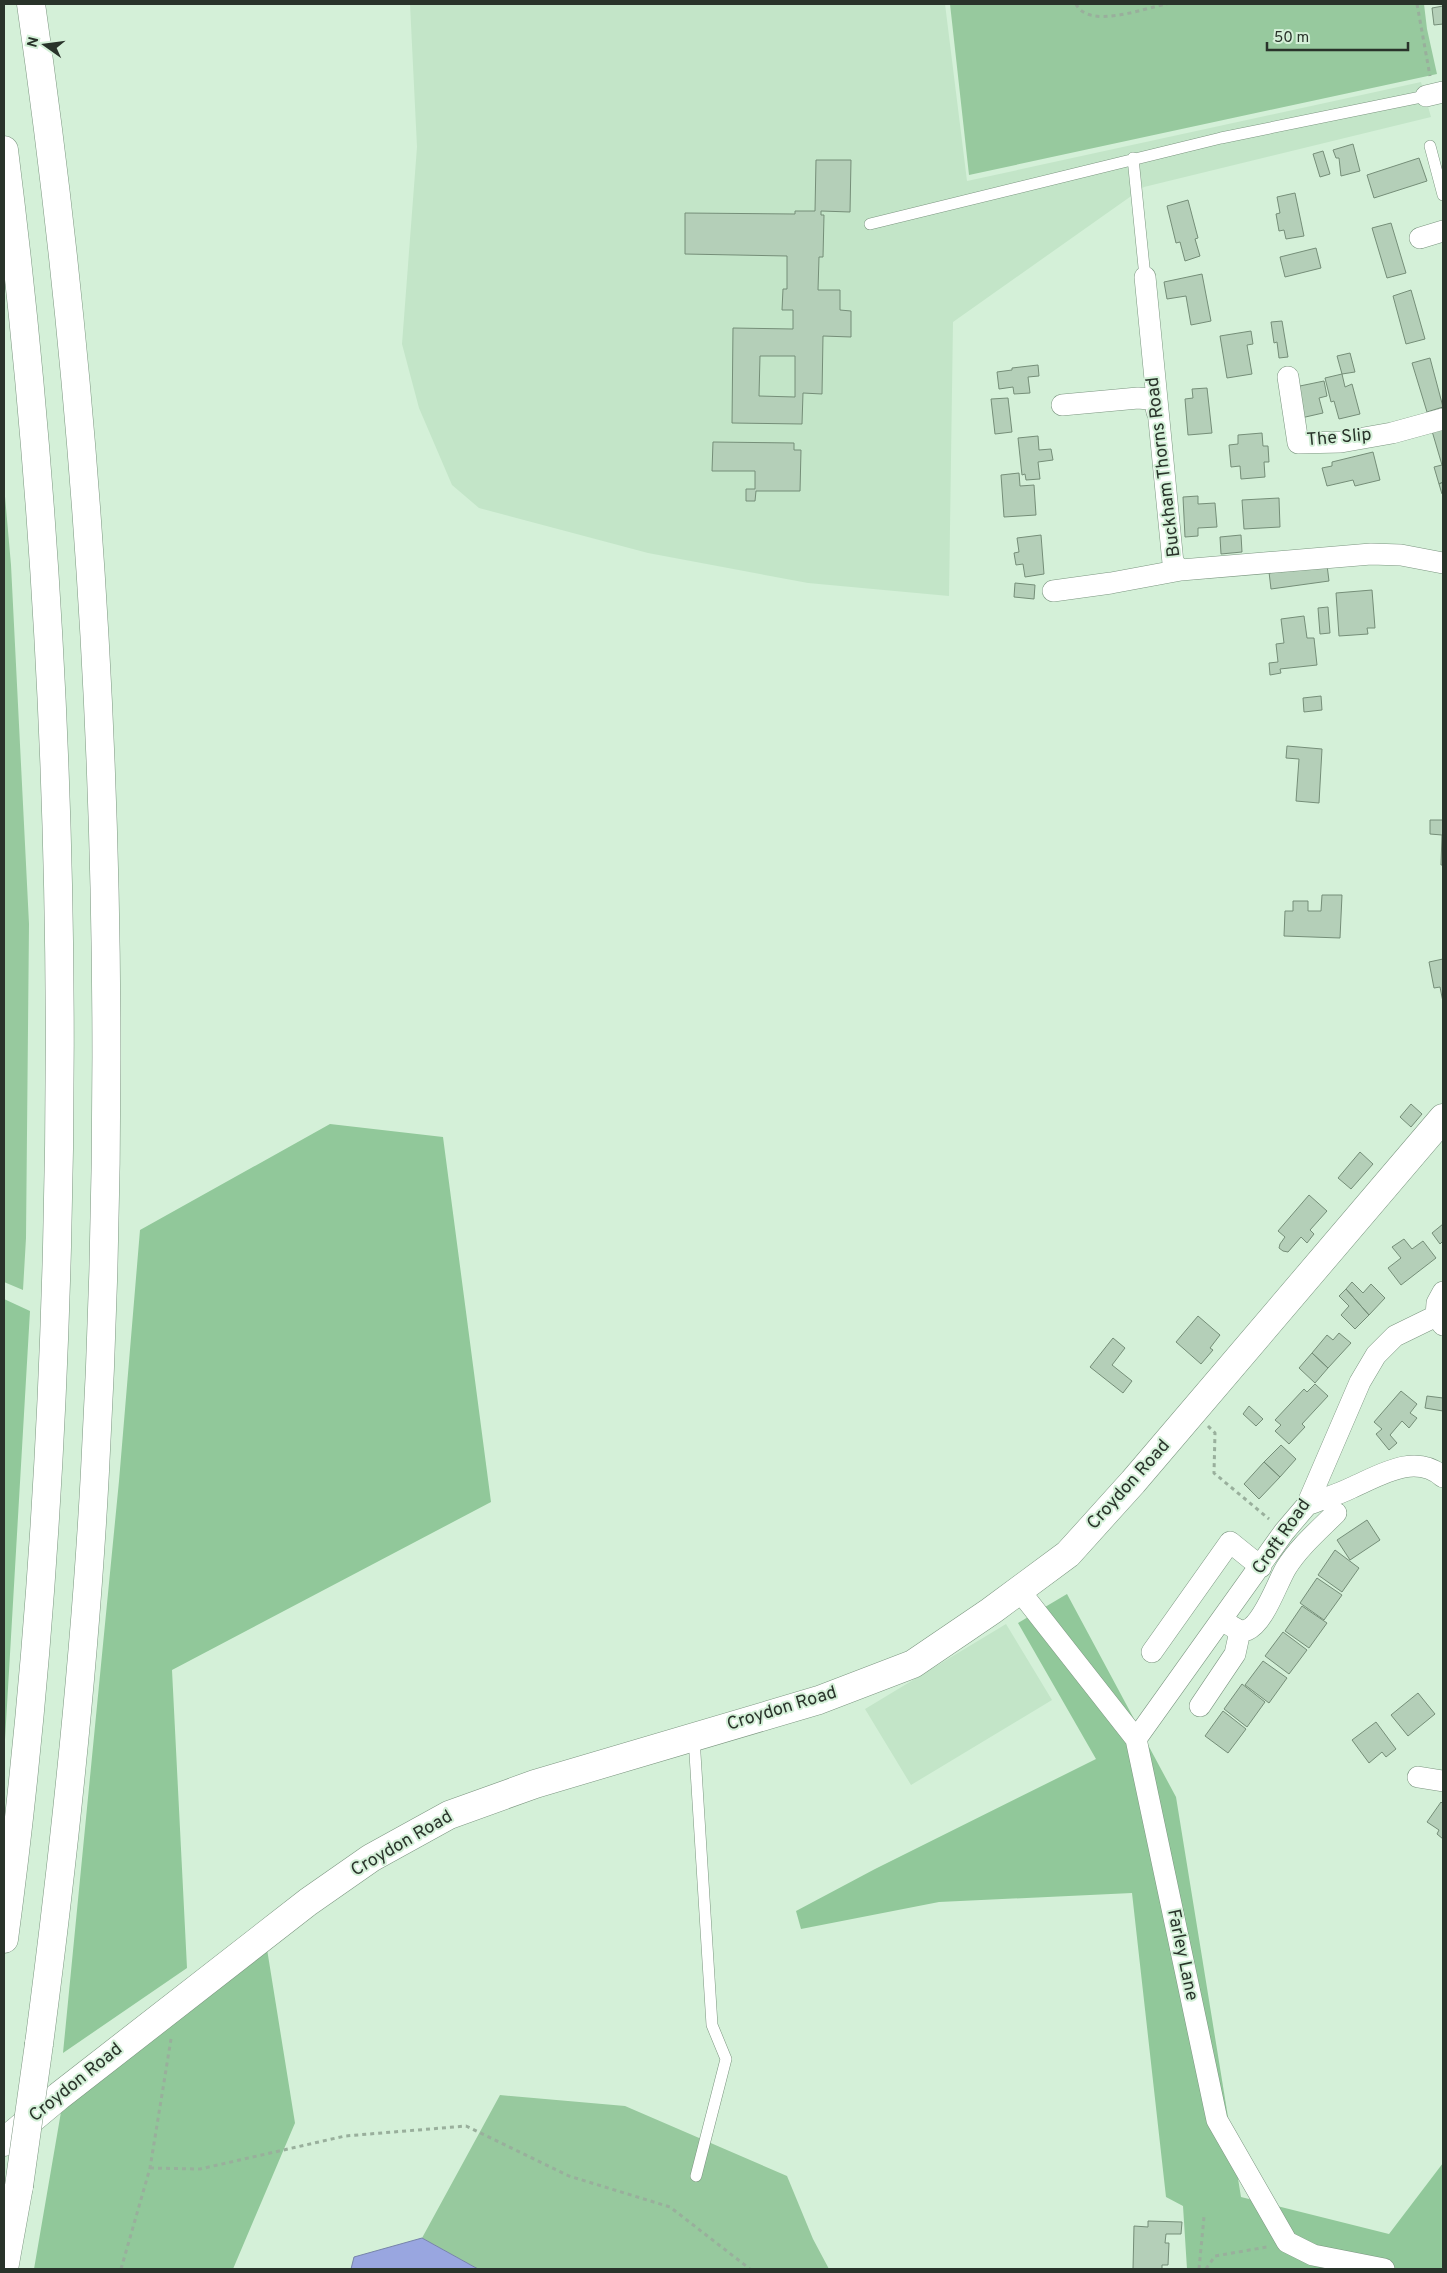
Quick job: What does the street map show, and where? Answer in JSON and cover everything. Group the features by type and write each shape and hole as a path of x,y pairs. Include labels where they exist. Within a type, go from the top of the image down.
{"main road":[{"path":"4,2269 19,2186 39,2044 63,1848 89,1570 100,1361 107,1073 101,761 90,552 64,254 31,4"},
{"path":"4,150 32,412 52,698 59,909 60,1107 56,1308 46,1509 30,1709 4,1939"},
{"name":"Croydon Road","path":"4,2142 176,2003 308,1902 371,1858 449,1815 535,1784 819,1700 913,1664 1019,1590 1068,1554 1193,1412 1443,1118"}],"street":[{"path":"1420,238 1443,231"},
{"name":"Buckham Thorns Road","path":"1145,278 1173,564 1181,570 1370,554 1401,555 1443,564"},
{"name":"The Slip","path":"1288,376 1298,442 1341,442 1392,433 1443,419"},
{"path":"1062,405 1138,398 1149,399 1155,404 1157,412"},
{"path":"1054,591 1181,570"},
{"path":"1440,1320 1438,1303 1443,1292"},
{"name":"Croft Road","path":"1136,1739 1231,1625 1261,1567 1284,1532 1307,1505 1360,1382 1376,1355 1395,1336 1440,1320"},
{"path":"1307,1505 1374,1476 1404,1466 1427,1467 1443,1477"},
{"path":"1200,1706 1235,1654 1231,1625 1247,1630 1257,1621 1287,1567 1302,1548 1336,1513"},
{"path":"1152,1652 1230,1542 1261,1567"},
{"name":"Farley Lane","path":"1019,1590 1136,1739 1216,2120 1287,2242 1290,2244"},
{"path":"1418,1777 1443,1780"},
{"path":"1290,2244 1313,2255 1384,2269"}],"lane":[{"path":"870,224 1133,158 1323,115 1435,93"},
{"path":"1430,146 1443,195"},
{"path":"1133,158 1145,278"},
{"path":"694,1736 712,2026 726,2059 696,2176"}],"path":[{"path":"1076,4 1079,9 1094,18 1167,4"},
{"path":"1417,4 1428,68 1435,93"},
{"path":"1193,1412 1215,1433 1214,1473 1284,1532"},
{"path":"121,2269 150,2168 176,2003"},
{"path":"150,2168 200,2169 345,2136 466,2126 569,2176 670,2207 750,2269"},
{"path":"1198,2269 1204,2217"},
{"path":"1206,2269 1215,2256 1290,2244"}],"shaded area":[{"path":"410,4 945,4 967,181 1421,82 1431,117 1144,187 953,322 949,596 808,583 648,553 479,508 452,485 419,408 402,344 417,147"},
{"path":"950,4 1424,4 1427,29 1437,74 969,175"},
{"path":"4,485 11,565 29,924 26,1238 23,1290 4,1282"},
{"path":"330,1124 443,1137 491,1502 172,1670 187,1968 63,2053 119,1481 140,1230"},
{"path":"4,1299 30,1311 4,1757"},
{"path":"1067,1594 1176,1797 1241,2197 1389,2234 1443,2163 1443,2269 1187,2269 1183,2206 1166,2197 1132,1893 939,1902 801,1929 796,1911 875,1869 1096,1759 1018,1623"},
{"path":"1006,1624 1052,1700 911,1785 865,1709"},
{"path":"267,1949 295,2123 233,2269 34,2269 61,2112"},
{"path":"500,2095 625,2106 787,2176 813,2239 829,2269 478,2269 422,2238"}],"water":[{"path":"422,2238 478,2269 351,2269 354,2257"}],"building":[{"path":"1443,6 1443,24 1434,25 1432,8"},
{"path":"1353,144 1360,171 1341,176 1339,158 1336,158 1333,150"},
{"path":"1323,151 1330,174 1320,177 1313,154"},
{"path":"1419,158 1427,181 1374,198 1367,175"},
{"path":"816,160 851,160 850,212 821,211 821,215 824,215 823,257 819,257 818,290 840,290 840,310 851,311 851,337 823,336 822,394 803,393 802,424 732,423 733,328 793,329 793,310 782,310 783,289 787,289 787,256 685,254 685,213 795,214 795,211 815,211","holes":["760,356 795,356 795,397 759,396"]},
{"path":"1295,193 1304,236 1286,239 1284,230 1279,231 1276,214 1280,213 1277,197"},
{"path":"1188,200 1198,238 1195,239 1200,256 1185,261 1180,242 1176,243 1167,206"},
{"path":"1391,223 1406,273 1387,278 1372,228"},
{"path":"1316,248 1321,268 1285,277 1280,257"},
{"path":"1202,274 1211,321 1191,325 1186,296 1167,299 1164,282"},
{"path":"1411,290 1425,339 1406,344 1393,296"},
{"path":"1282,321 1288,357 1279,358 1277,342 1274,343 1271,322"},
{"path":"1251,331 1253,344 1247,345 1252,374 1227,378 1220,336"},
{"path":"1350,353 1355,372 1342,374 1337,356"},
{"path":"1430,358 1443,407 1427,412 1412,363"},
{"path":"1038,365 1039,376 1028,377 1030,393 1014,394 1013,387 999,389 997,372"},
{"path":"1342,374 1345,387 1352,384 1360,414 1339,419 1334,401 1331,402 1325,378"},
{"path":"1324,381 1327,396 1319,398 1323,413 1301,418 1295,387"},
{"path":"1207,388 1212,433 1188,435 1185,399 1193,398 1192,389"},
{"path":"1008,398 1012,432 995,434 991,399"},
{"path":"1443,427 1443,482 1439,484 1434,467 1442,465 1432,431"},
{"path":"1262,433 1263,446 1268,446 1269,462 1264,462 1265,477 1241,479 1240,466 1231,467 1229,445 1238,444 1238,435"},
{"path":"1038,436 1039,450 1051,449 1053,460 1038,462 1040,479 1026,480 1025,474 1022,475 1018,438"},
{"path":"713,442 794,443 794,450 801,450 800,491 756,491 755,501 746,501 746,489 755,489 755,471 712,471"},
{"path":"1373,452 1380,480 1355,486 1353,480 1327,486 1322,468 1332,466 1332,462"},
{"path":"1019,473 1020,486 1034,485 1036,515 1004,517 1001,475"},
{"path":"1443,482 1443,493 1442,494 1439,484"},
{"path":"1198,496 1198,504 1215,503 1217,527 1198,528 1198,536 1185,537 1183,497"},
{"path":"1279,498 1280,527 1244,529 1242,500"},
{"path":"1041,535 1044,574 1025,577 1023,564 1016,565 1014,553 1019,552 1017,538"},
{"path":"1241,535 1242,552 1221,554 1220,537"},
{"path":"1327,565 1329,581 1271,589 1269,572"},
{"path":"1015,583 1035,585 1034,599 1014,597"},
{"path":"1372,590 1375,628 1367,628 1368,634 1339,636 1336,593"},
{"path":"1328,607 1330,633 1320,634 1318,608"},
{"path":"1304,616 1307,638 1314,638 1317,665 1280,669 1281,673 1270,675 1269,663 1278,662 1276,644 1284,643 1281,619"},
{"path":"1321,696 1322,710 1304,712 1303,698"},
{"path":"1287,746 1322,749 1319,803 1296,801 1299,759 1286,758"},
{"path":"1430,820 1443,820 1443,865 1441,865 1442,835 1430,834"},
{"path":"1322,895 1342,895 1340,938 1284,936 1285,911 1293,911 1293,901 1308,901 1308,911 1321,911"},
{"path":"1443,959 1443,1002 1440,987 1434,988 1429,962"},
{"path":"1411,1104 1422,1114 1411,1127 1400,1117"},
{"path":"1360,1152 1373,1164 1351,1189 1338,1178"},
{"path":"1309,1195 1327,1211 1310,1230 1314,1234 1307,1243 1301,1237 1288,1252 1283,1251 1279,1248 1285,1237 1278,1231"},
{"path":"1443,1224 1443,1241 1440,1244 1432,1233"},
{"path":"1404,1239 1412,1249 1423,1241 1436,1258 1401,1285 1388,1268 1401,1258 1392,1247"},
{"path":"1352,1282 1363,1293 1371,1284 1385,1298 1369,1315 1346,1289"},
{"path":"1346,1289 1369,1315 1355,1329 1341,1315 1349,1306 1339,1296"},
{"path":"1198,1316 1220,1335 1210,1348 1213,1350 1201,1364 1176,1342"},
{"path":"1339,1333 1351,1343 1328,1368 1312,1353 1327,1335 1333,1340"},
{"path":"1113,1338 1125,1348 1112,1365 1132,1381 1123,1393 1090,1367"},
{"path":"1312,1353 1328,1368 1315,1383 1299,1368"},
{"path":"1315,1384 1328,1396 1302,1424 1305,1427 1289,1444 1275,1431 1281,1425 1275,1420 1304,1389 1307,1392"},
{"path":"1401,1391 1417,1404 1410,1413 1417,1418 1409,1428 1402,1421 1390,1435 1397,1443 1389,1450 1376,1434 1382,1429 1374,1422"},
{"path":"1427,1396 1443,1398 1443,1411 1425,1408"},
{"path":"1249,1406 1263,1419 1256,1426 1243,1414"},
{"path":"1281,1445 1296,1459 1280,1477 1264,1462"},
{"path":"1264,1462 1280,1477 1259,1499 1244,1484"},
{"path":"1367,1520 1380,1540 1350,1560 1337,1540"},
{"path":"1335,1550 1359,1568 1342,1592 1318,1575"},
{"path":"1317,1578 1342,1595 1324,1620 1300,1603"},
{"path":"1302,1606 1327,1623 1309,1648 1285,1631"},
{"path":"1283,1632 1307,1650 1289,1674 1265,1656"},
{"path":"1263,1661 1287,1678 1269,1703 1245,1685"},
{"path":"1242,1684 1265,1702 1247,1727 1224,1709"},
{"path":"1418,1693 1435,1714 1408,1736 1391,1715"},
{"path":"1223,1711 1246,1729 1228,1753 1205,1736"},
{"path":"1376,1722 1396,1749 1386,1757 1382,1752 1369,1763 1352,1740"},
{"path":"1441,1802 1443,1804 1443,1839 1437,1834 1439,1830 1427,1822"},
{"path":"1148,2221 1182,2222 1181,2234 1166,2234 1165,2243 1169,2243 1168,2265 1162,2265 1162,2269 1133,2269 1134,2226 1148,2227"}]}
